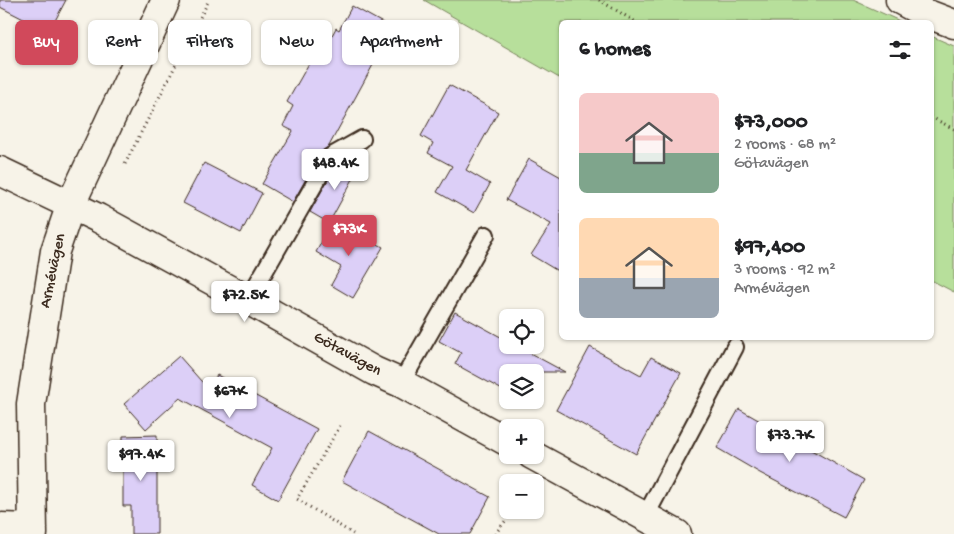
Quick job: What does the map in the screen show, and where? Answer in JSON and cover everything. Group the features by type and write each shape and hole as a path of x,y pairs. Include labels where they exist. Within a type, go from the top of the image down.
{"street":[{"name":"Armévägen","path":"33,531 31,404 54,251 71,204 166,0"},
{"path":"900,0 920,11 954,24"},
{"path":"945,0 954,5"},
{"name":"Götavägen","path":"0,171 107,222 374,371 401,383 499,437"},
{"path":"544,461 677,534"},
{"path":"0,527 33,531"}],"lane":[{"path":"248,300 330,157 362,139"},
{"path":"401,383 486,235"},
{"path":"645,516 735,347"}],"path":[{"path":"125,166 208,0"},
{"path":"599,0 633,20"},
{"path":"934,119 954,129"},
{"path":"340,426 297,500 353,534"},
{"path":"494,534 506,519"}],"green space":[{"path":"424,0 853,0 898,20 559,20 559,78"},
{"path":"934,37 954,46 954,292 934,282"}],"building":[{"path":"0,0 66,0 55,20 25,20 0,7"},
{"path":"352,6 377,20 344,20"},
{"path":"342,24 342,65 373,65 329,146 321,152 293,202 262,184 293,131 283,126 293,106 287,102 308,65 332,65 332,35 336,28 339,30"},
{"path":"449,85 498,112 466,170 490,184 474,213 437,192 452,166 428,153 433,143 421,136"},
{"path":"364,159 329,223 310,212 334,169"},
{"path":"529,159 559,176 559,272 531,255 551,224 506,200"},
{"path":"204,163 262,193 241,233 183,203"},
{"path":"334,220 383,247 353,298 331,285 341,267 316,252"},
{"path":"455,312 499,336 499,354 532,354 565,372 544,372 544,364 499,364 499,388 455,364 461,353 439,341"},
{"path":"590,347 641,375 651,357 681,373 636,454 556,410"},
{"path":"179,356 209,390 217,375 317,429 278,500 252,485 272,448 180,398 146,429 124,404"},
{"path":"739,409 864,480 844,517 717,448"},
{"path":"369,431 490,497 470,534 439,534 342,481"},
{"path":"157,435 157,534 131,534 131,506 123,506 123,436"}]}
